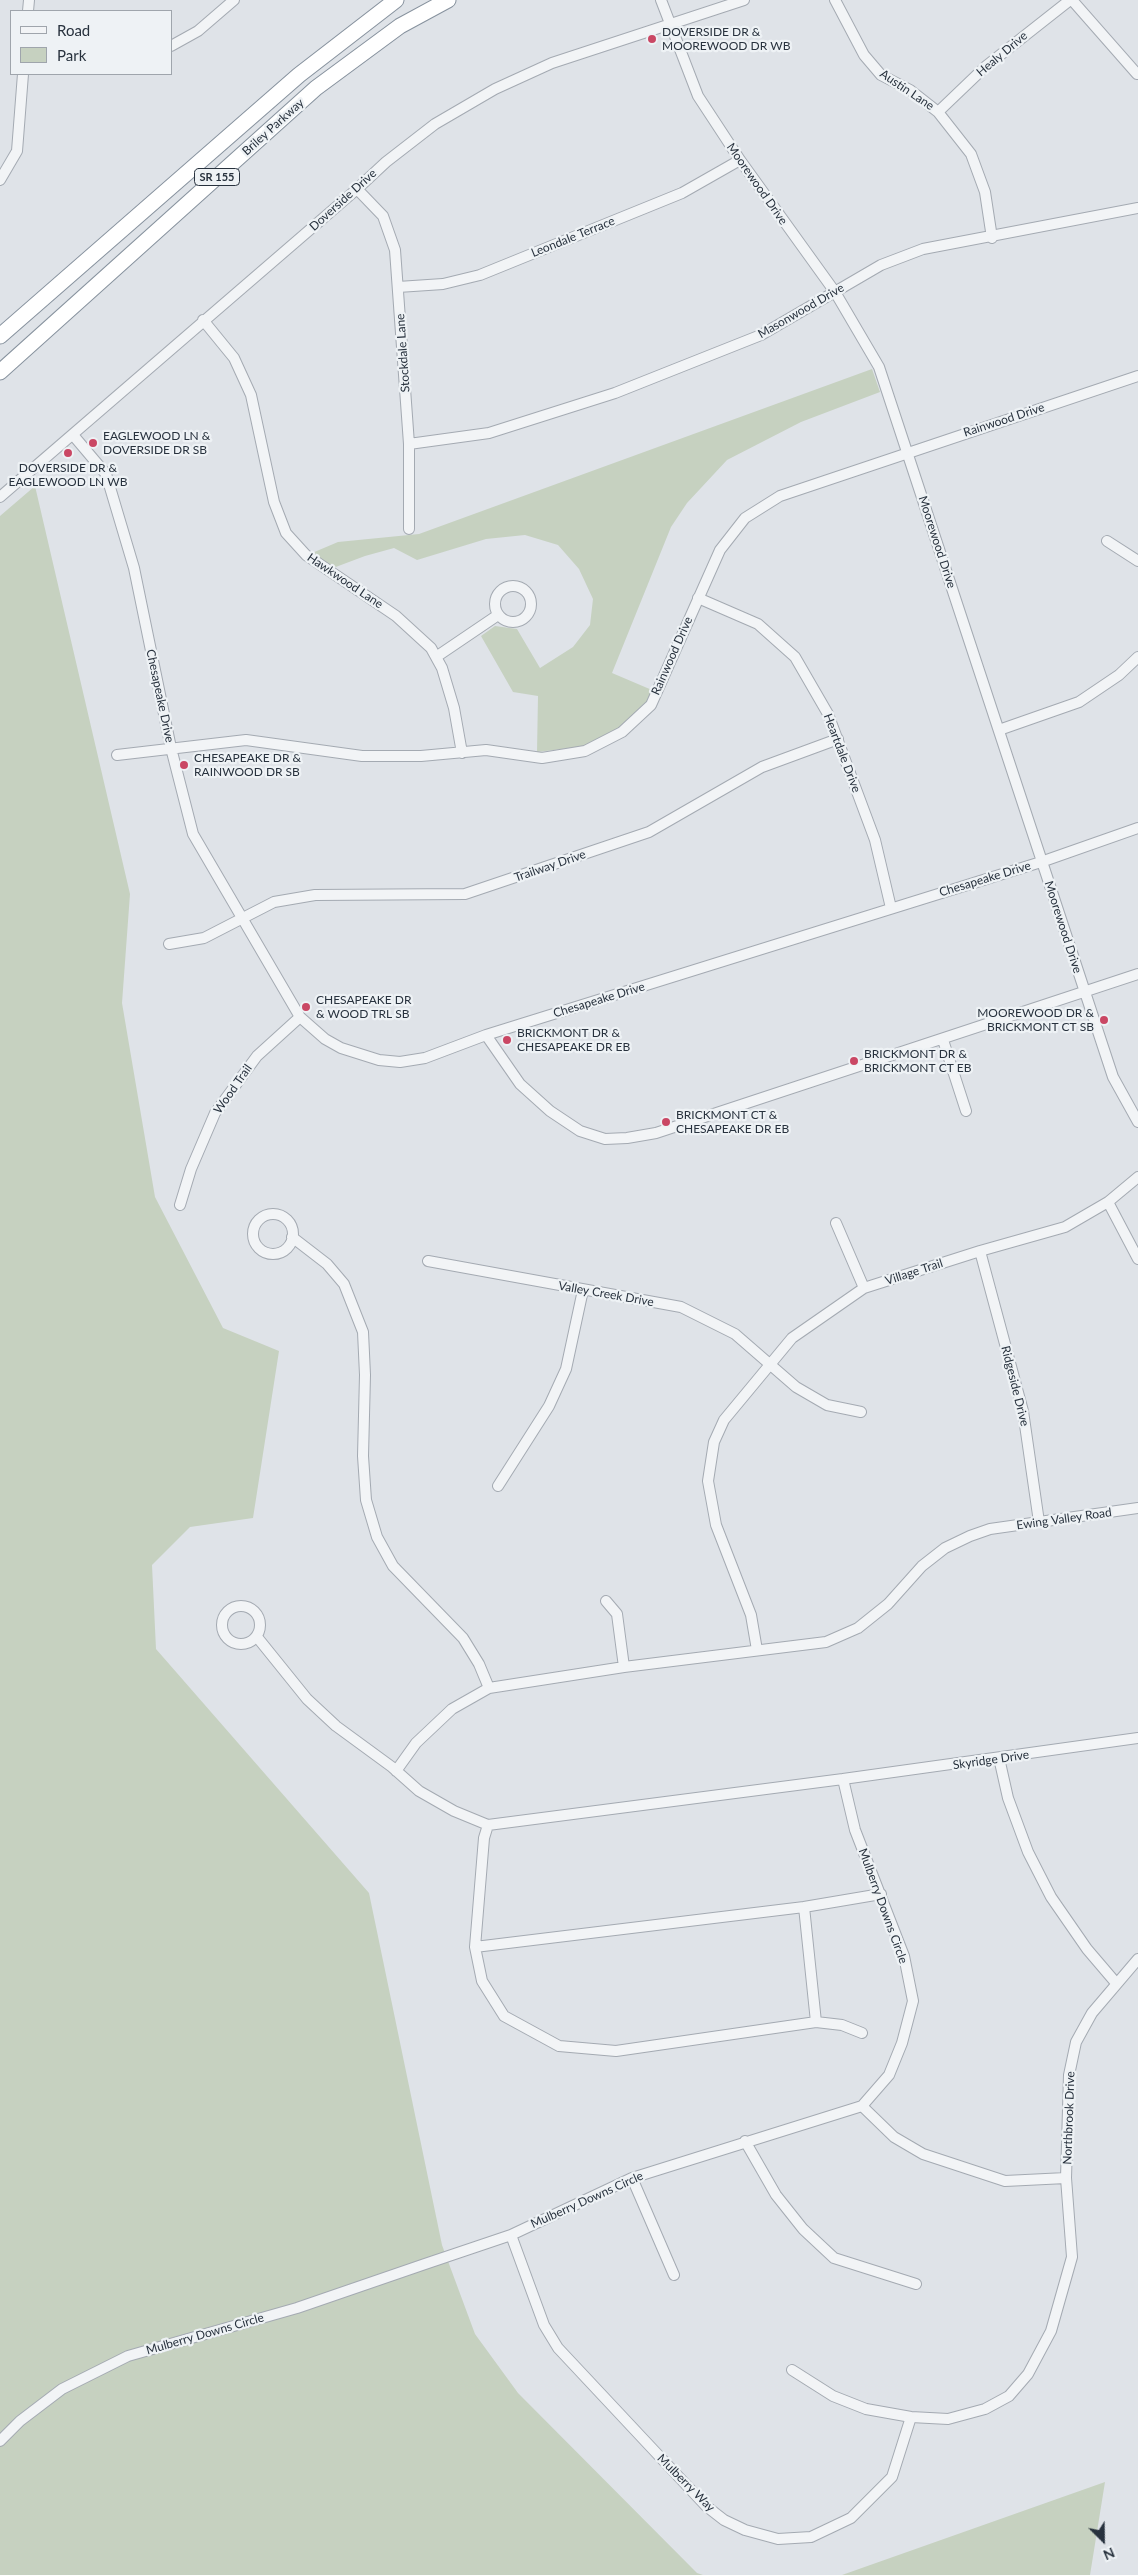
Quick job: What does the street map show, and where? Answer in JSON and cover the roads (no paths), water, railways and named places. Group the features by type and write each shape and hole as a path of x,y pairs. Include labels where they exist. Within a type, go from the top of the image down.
{"highway":[{"name":"Briley Parkway","path":"0,336 299,76 396,0"},
{"name":"Briley Parkway","path":"0,372 316,88 400,26 448,0"}],"street":[{"path":"172,45 198,31 234,0"},
{"name":"Moorewood Drive","path":"661,0 668,24 698,96 740,160 835,292 879,367 1113,1077 1138,1122"},
{"name":"Doverside Drive","path":"0,497 386,162 435,124 495,89 552,63 744,0"},
{"name":"Austin Lane","path":"835,0 864,55 881,75 910,90 938,112 971,154 985,192 992,238"},
{"path":"1071,0 1137,74"},
{"name":"Healy Drive","path":"938,112 985,67 1071,0"},
{"path":"0,180 17,150 23,75"},
{"name":"Leondale Terrace","path":"398,287 443,284 480,274 682,192 740,160"},
{"name":"Stockdale Lane","path":"357,189 383,216 395,250 409,444 409,529"},
{"name":"Masonwood Drive","path":"409,444 489,433 615,393 761,335 880,265 923,249 992,238 1138,208"},
{"name":"Hawkwood Lane","path":"203,320 234,358 251,395 274,502 286,532 306,556 396,616 432,648 442,668 454,708 462,753"},
{"name":"Rainwood Drive","path":"117,755 246,740 362,756 421,756 486,750 542,758 585,751 622,732 651,705 720,550 745,518 780,496 907,451 1138,376"},
{"name":"Chesapeake Drive","path":"73,435 106,474 134,568 171,748 193,834 243,916 300,1017 325,1039 341,1048 360,1055 400,1062 425,1058 486,1035 1041,862 1138,828"},
{"path":"1107,541 1138,561"},
{"name":"Heartdale Drive","path":"698,598 758,624 794,657 828,714 838,739 875,840 891,908"},
{"path":"436,657 498,615"},
{"path":"999,730 1079,702 1119,675 1138,657"},
{"name":"Trailway Drive","path":"169,944 204,938 243,916 274,902 315,895 465,894 649,832 762,767 838,739"},
{"path":"486,1035 520,1084 550,1111 580,1131 605,1139 656,1133 943,1040 1138,974"},
{"name":"Wood Trail","path":"180,1205 191,1169 215,1113 257,1056 300,1017"},
{"path":"943,1040 966,1111"},
{"name":"Village Trail","path":"757,1650 751,1615 716,1525 708,1481 714,1442 724,1420 769,1364 792,1338 864,1288 980,1251 1065,1227 1108,1202 1138,1177"},
{"path":"1108,1202 1138,1260"},
{"path":"836,1223 864,1288"},
{"path":"292,1237 316,1254 344,1284 363,1332 365,1375 363,1456 366,1500 377,1537 393,1566 463,1638 479,1664 489,1688 452,1709 416,1743 396,1771"},
{"name":"Ridgeside Drive","path":"980,1251 1023,1410 1040,1522"},
{"name":"Valley Creek Drive","path":"428,1261 681,1307 735,1334 796,1387 827,1405 861,1412"},
{"path":"498,1486 549,1406 566,1369 583,1290"},
{"name":"Ewing Valley Road","path":"489,1688 624,1668 826,1642 858,1628 888,1604 922,1566 945,1548 990,1529 1138,1508"},
{"path":"606,1601 617,1614 624,1668"},
{"path":"256,1636 307,1699 336,1726 396,1771 419,1791 454,1811 488,1825 843,1779"},
{"name":"Skyridge Drive","path":"843,1779 1138,1738"},
{"path":"999,1758 1008,1798 1028,1852 1051,1897 1088,1949 1116,1983"},
{"name":"Mulberry Downs Circle","path":"0,2441 20,2421 62,2389 128,2356 297,2308 511,2235 632,2178 745,2141 862,2106 889,2075 902,2043 913,2001 904,1956 855,1830 843,1779"},
{"path":"488,1825 484,1838 475,1947 482,1981 504,2016 559,2046 616,2051 816,2022 842,2025 862,2033"},
{"path":"475,1947 804,1907 881,1894"},
{"path":"804,1907 816,2022"},
{"name":"Northbrook Drive","path":"792,2370 833,2396 866,2409 911,2417 948,2419 985,2410 1009,2396 1028,2374 1051,2331 1072,2257 1066,2178 1069,2075 1076,2042 1092,2013 1138,1959"},
{"path":"862,2106 894,2137 923,2154 1005,2181 1066,2178"},
{"path":"745,2141 776,2196 803,2230 834,2258 916,2284"},
{"path":"632,2178 674,2275"},
{"name":"Mulberry Way","path":"511,2235 544,2325 558,2348 706,2506 724,2520 745,2530 778,2539 811,2537 851,2518 892,2477 911,2417"}],"place":[{"name":"DOVERSIDE DR & MOOREWOOD DR WB","path":"652,39"},
{"name":"EAGLEWOOD LN & DOVERSIDE DR SB","path":"93,443"},
{"name":"DOVERSIDE DR & EAGLEWOOD LN WB","path":"68,453"},
{"name":"CHESAPEAKE DR & RAINWOOD DR SB","path":"184,765"},
{"name":"CHESAPEAKE DR & WOOD TRL SB","path":"306,1007"},
{"name":"MOOREWOOD DR & BRICKMONT CT SB","path":"1104,1020"},
{"name":"BRICKMONT DR & CHESAPEAKE DR EB","path":"507,1040"},
{"name":"BRICKMONT DR & BRICKMONT CT EB","path":"854,1061"},
{"name":"BRICKMONT CT & CHESAPEAKE DR EB","path":"666,1122"}]}
